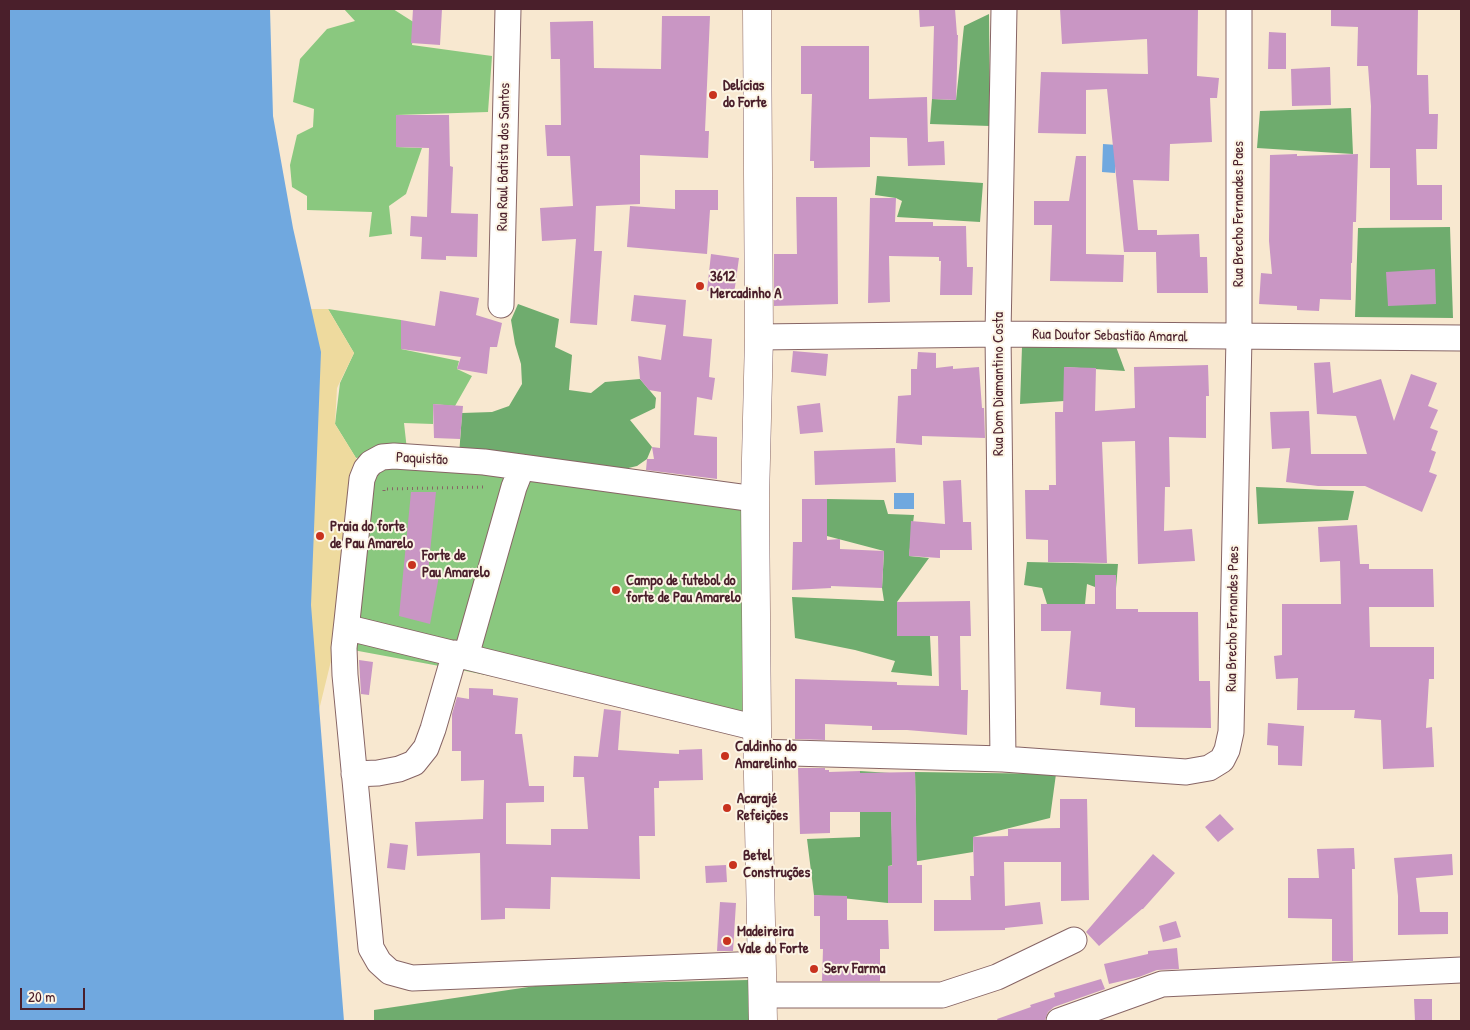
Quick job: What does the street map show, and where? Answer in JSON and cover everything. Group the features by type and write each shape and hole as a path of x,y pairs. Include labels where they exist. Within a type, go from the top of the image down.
{"main road":[{"path":"757,9 758,336 755,499 757,740 763,1008"}],"street":[{"name":"Rua Raul Batista dos Santos","path":"501,305 508,9"},
{"name":"Rua Dom Diamantino Costa","path":"1003,759 998,334 1004,9"},
{"name":"Rua Brecho Fernandes Paes","path":"757,740 1186,772 1210,768 1222,760 1227,750 1231,732 1239,337 1239,9"},
{"name":"Rua Doutor Sebastião Amaral","path":"758,336 998,334 1461,338"},
{"name":"Paquistão","path":"755,499 518,477 484,462 394,456 382,458 371,463 362,478 344,648 371,948 379,962 390,972 412,978 762,964"},
{"path":"354,774 378,773 399,769 414,763 426,748 460,655 518,477"},
{"path":"347,621 352,629 460,655 757,740"},
{"path":"763,1008 942,995 997,977 1074,940"},
{"path":"1059,1021 1162,984 1461,970"}],"path":[{"path":"384,499 384,489 518,477"}],"green space":[{"path":"344,9 393,9 415,23 412,45 492,56 488,112 396,115 396,147 422,148 406,194 389,206 392,234 369,237 372,212 307,210 307,196 292,187 290,165 297,135 313,127 314,109 293,102 300,59 327,29 355,21"},
{"path":"989,14 990,126 930,124 932,99 956,100 964,26"},
{"path":"1351,108 1353,154 1257,148 1260,111"},
{"path":"877,176 983,183 980,222 897,217 902,201 896,198 875,195"},
{"path":"1450,227 1453,318 1355,317 1358,228"},
{"path":"518,304 559,319 555,347 572,355 569,390 591,393 605,382 640,379 656,398 655,408 630,420 652,447 647,459 637,466 607,473 459,456 462,413 492,412 509,406 522,384 521,364 511,320"},
{"path":"328,309 401,320 401,349 459,361 457,369 472,376 455,406 433,404 433,424 404,423 407,450 356,458 335,424 340,383 354,353"},
{"path":"1115,344 1125,371 1065,367 1064,401 1020,404 1022,347"},
{"path":"366,464 469,466 748,511 747,729 461,670 353,650"},
{"path":"1256,487 1354,491 1348,520 1258,524"},
{"path":"827,499 884,500 888,514 914,515 909,556 929,558 897,602 897,636 930,636 932,676 891,672 895,661 855,650 795,638 792,597 884,601 882,588 884,551 827,536"},
{"path":"1027,562 1118,564 1116,588 1095,587 1087,584 1085,604 1047,604 1042,588 1024,585"},
{"path":"860,771 890,773 892,838 916,837 915,772 1056,774 1050,818 973,837 973,852 888,866 888,903 814,895 807,839 860,837"},
{"path":"748,980 749,1021 374,1021 374,1010 542,985"}],"sand":[{"name":"Praia do forte de Pau Amarelo","path":"281,309 328,309 354,353 337,388 335,424 356,458 358,470 342,616 319,710"}],"water":[{"path":"9,9 270,9 273,116 293,228 321,352 311,605 344,1021 9,1021"},
{"path":"1103,144 1117,145 1115,173 1102,172"},
{"path":"894,493 914,493 914,509 894,509"}],"building":[{"path":"413,9 442,9 440,45 411,43"},
{"path":"919,9 955,9 958,35 956,100 932,99 934,26 920,27"},
{"path":"1060,9 1198,9 1197,76 1219,78 1217,98 1210,98 1212,142 1170,144 1169,181 1133,180 1138,230 1157,230 1157,235 1199,234 1200,257 1207,257 1208,293 1157,293 1156,252 1124,252 1107,89 1086,90 1086,134 1038,133 1041,72 1148,74 1147,39 1062,44"},
{"path":"1331,9 1418,9 1417,75 1428,75 1429,114 1438,114 1437,149 1416,149 1417,185 1442,185 1442,220 1390,220 1390,168 1370,168 1371,106 1368,66 1357,66 1358,27 1331,26"},
{"path":"662,16 710,16 705,131 709,131 708,158 640,155 640,204 596,206 594,251 602,251 597,325 570,323 576,239 542,241 540,208 573,206 570,156 547,156 545,125 561,125 560,59 551,59 550,22 593,21 594,68 661,69"},
{"path":"1269,32 1286,33 1286,69 1268,69"},
{"path":"801,46 869,46 869,99 927,97 928,142 944,141 945,165 908,166 907,138 870,137 870,167 814,168 814,161 810,161 812,94 801,94"},
{"path":"1330,67 1331,105 1292,106 1291,69"},
{"path":"396,115 449,115 450,166 453,167 451,213 478,214 477,257 446,256 446,260 421,259 422,237 410,236 411,216 427,217 429,148 396,147"},
{"path":"1297,154 1297,156 1358,154 1356,222 1353,222 1351,263 1351,300 1320,299 1319,311 1297,310 1297,306 1259,304 1261,273 1272,274 1269,241 1270,155"},
{"path":"1076,156 1086,156 1086,254 1124,255 1123,282 1050,281 1052,225 1034,225 1034,201 1069,201"},
{"path":"675,190 718,190 718,210 710,210 707,254 627,247 630,206 675,209"},
{"path":"796,197 837,197 838,304 774,306 774,254 797,254"},
{"path":"870,198 896,198 895,222 933,222 933,226 966,226 967,267 973,267 972,295 940,295 941,261 939,261 939,257 889,256 890,302 868,303"},
{"path":"711,254 739,258 734,294 707,291"},
{"path":"1435,269 1436,304 1388,306 1386,272"},
{"path":"440,291 479,298 476,315 502,323 497,347 490,347 487,374 457,369 461,357 401,349 401,320 435,326"},
{"path":"634,295 686,300 683,336 712,339 709,377 715,378 712,400 697,397 694,435 717,437 717,479 646,470 647,459 654,459 652,447 660,448 661,392 649,390 640,379 638,356 661,360 666,325 631,321"},
{"path":"793,351 828,354 826,376 791,372"},
{"path":"918,352 936,353 936,368 953,366 953,369 979,367 982,408 984,408 985,438 922,436 922,445 896,443 898,396 911,395 911,369 917,369"},
{"path":"1330,362 1333,393 1381,379 1394,421 1411,374 1437,383 1428,406 1438,410 1430,428 1438,431 1431,450 1436,452 1429,472 1437,475 1422,512 1365,486 1318,486 1286,482 1290,448 1272,449 1270,412 1309,411 1311,454 1367,454 1356,416 1317,414 1314,363"},
{"path":"1208,365 1209,396 1206,396 1206,438 1169,437 1170,487 1165,487 1164,531 1192,529 1195,561 1138,564 1135,441 1102,442 1107,563 1048,562 1048,540 1026,539 1025,490 1049,490 1049,485 1056,485 1055,412 1063,412 1064,367 1096,368 1095,411 1135,408 1134,367"},
{"path":"820,403 823,432 800,434 797,406"},
{"path":"433,404 463,406 460,439 434,438"},
{"path":"895,448 896,482 815,485 814,451"},
{"path":"961,480 963,522 971,522 972,550 940,550 940,558 909,556 911,521 945,524 943,481"},
{"path":"411,492 436,492 428,573 439,576 430,624 399,616"},
{"path":"802,499 827,499 827,540 840,539 840,549 884,551 882,588 831,586 831,588 792,590 793,542 802,542"},
{"path":"1357,525 1360,564 1369,564 1369,569 1433,569 1434,607 1369,607 1370,647 1434,647 1434,679 1429,679 1426,728 1432,727 1434,767 1383,769 1381,720 1354,718 1355,710 1297,710 1298,678 1276,679 1274,656 1282,655 1282,604 1341,604 1340,561 1320,562 1318,527"},
{"path":"1095,575 1116,575 1116,609 1138,609 1138,612 1198,612 1199,681 1210,681 1211,728 1135,727 1135,708 1100,705 1101,692 1066,689 1071,631 1041,631 1041,604 1095,604"},
{"path":"970,601 971,636 960,636 961,690 968,690 967,735 907,730 872,730 872,726 825,724 825,740 795,739 795,679 897,682 897,685 939,686 938,636 897,636 897,602"},
{"path":"359,660 373,662 369,695 361,694"},
{"path":"469,688 493,689 493,695 518,698 515,734 522,734 529,786 544,786 544,802 506,803 506,844 551,845 551,829 588,829 584,777 573,777 574,756 598,757 604,709 621,711 618,750 679,754 679,750 702,749 703,780 659,781 659,788 654,788 655,836 639,836 640,879 551,877 550,909 505,908 505,919 481,920 480,853 417,856 415,822 483,819 484,780 461,781 461,751 452,751 452,714 457,697 469,699"},
{"path":"1268,723 1304,726 1302,766 1278,765 1278,746 1267,745"},
{"path":"798,768 825,768 829,772 915,772 917,865 922,865 922,903 888,903 888,866 892,866 891,812 830,812 830,833 800,834"},
{"path":"1060,799 1087,799 1089,900 1061,901 1061,862 1004,862 1005,906 1040,902 1043,924 1005,928 1005,930 934,931 934,900 971,900 970,876 974,876 973,837 1008,836 1008,829 1060,828"},
{"path":"1220,814 1234,829 1218,842 1205,827"},
{"path":"390,843 408,845 405,870 387,868"},
{"path":"1354,848 1355,869 1352,869 1353,961 1332,961 1332,919 1288,918 1288,878 1319,878 1317,849"},
{"path":"1153,854 1175,873 1143,909 1099,946 1086,932"},
{"path":"1452,854 1453,875 1416,878 1420,912 1448,912 1448,934 1398,935 1398,896 1394,858"},
{"path":"726,865 727,882 706,883 705,866"},
{"path":"814,895 847,896 847,920 888,920 889,949 880,949 880,981 822,981 823,949 820,949 820,916 814,916"},
{"path":"720,902 736,903 733,951 717,951"},
{"path":"1176,921 1181,937 1163,942 1159,926"},
{"path":"1177,948 1179,969 1157,970 1139,977 1109,984 1104,964 1148,954 1148,951"},
{"path":"1101,979 1105,989 1054,1007 1048,1012 1045,1020 998,1021 997,1019 1055,997 1054,993"},
{"path":"1414,999 1432,999 1432,1021 1415,1021"}],"place":[{"name":"Delícias do Forte","path":"713,95"},
{"name":"3612 Mercadinho A","path":"700,286"},
{"name":"Praia do forte de Pau Amarelo","path":"320,536"},
{"name":"Forte de Pau Amarelo","path":"412,565"},
{"name":"Campo de futebol do forte de Pau Amarelo","path":"616,590"},
{"name":"Caldinho do Amarelinho","path":"725,756"},
{"name":"Acarajé Refeições","path":"727,808"},
{"name":"Betel Construções","path":"733,865"},
{"name":"Madeireira Vale do Forte","path":"727,941"},
{"name":"Serv Farma","path":"814,969"}]}
